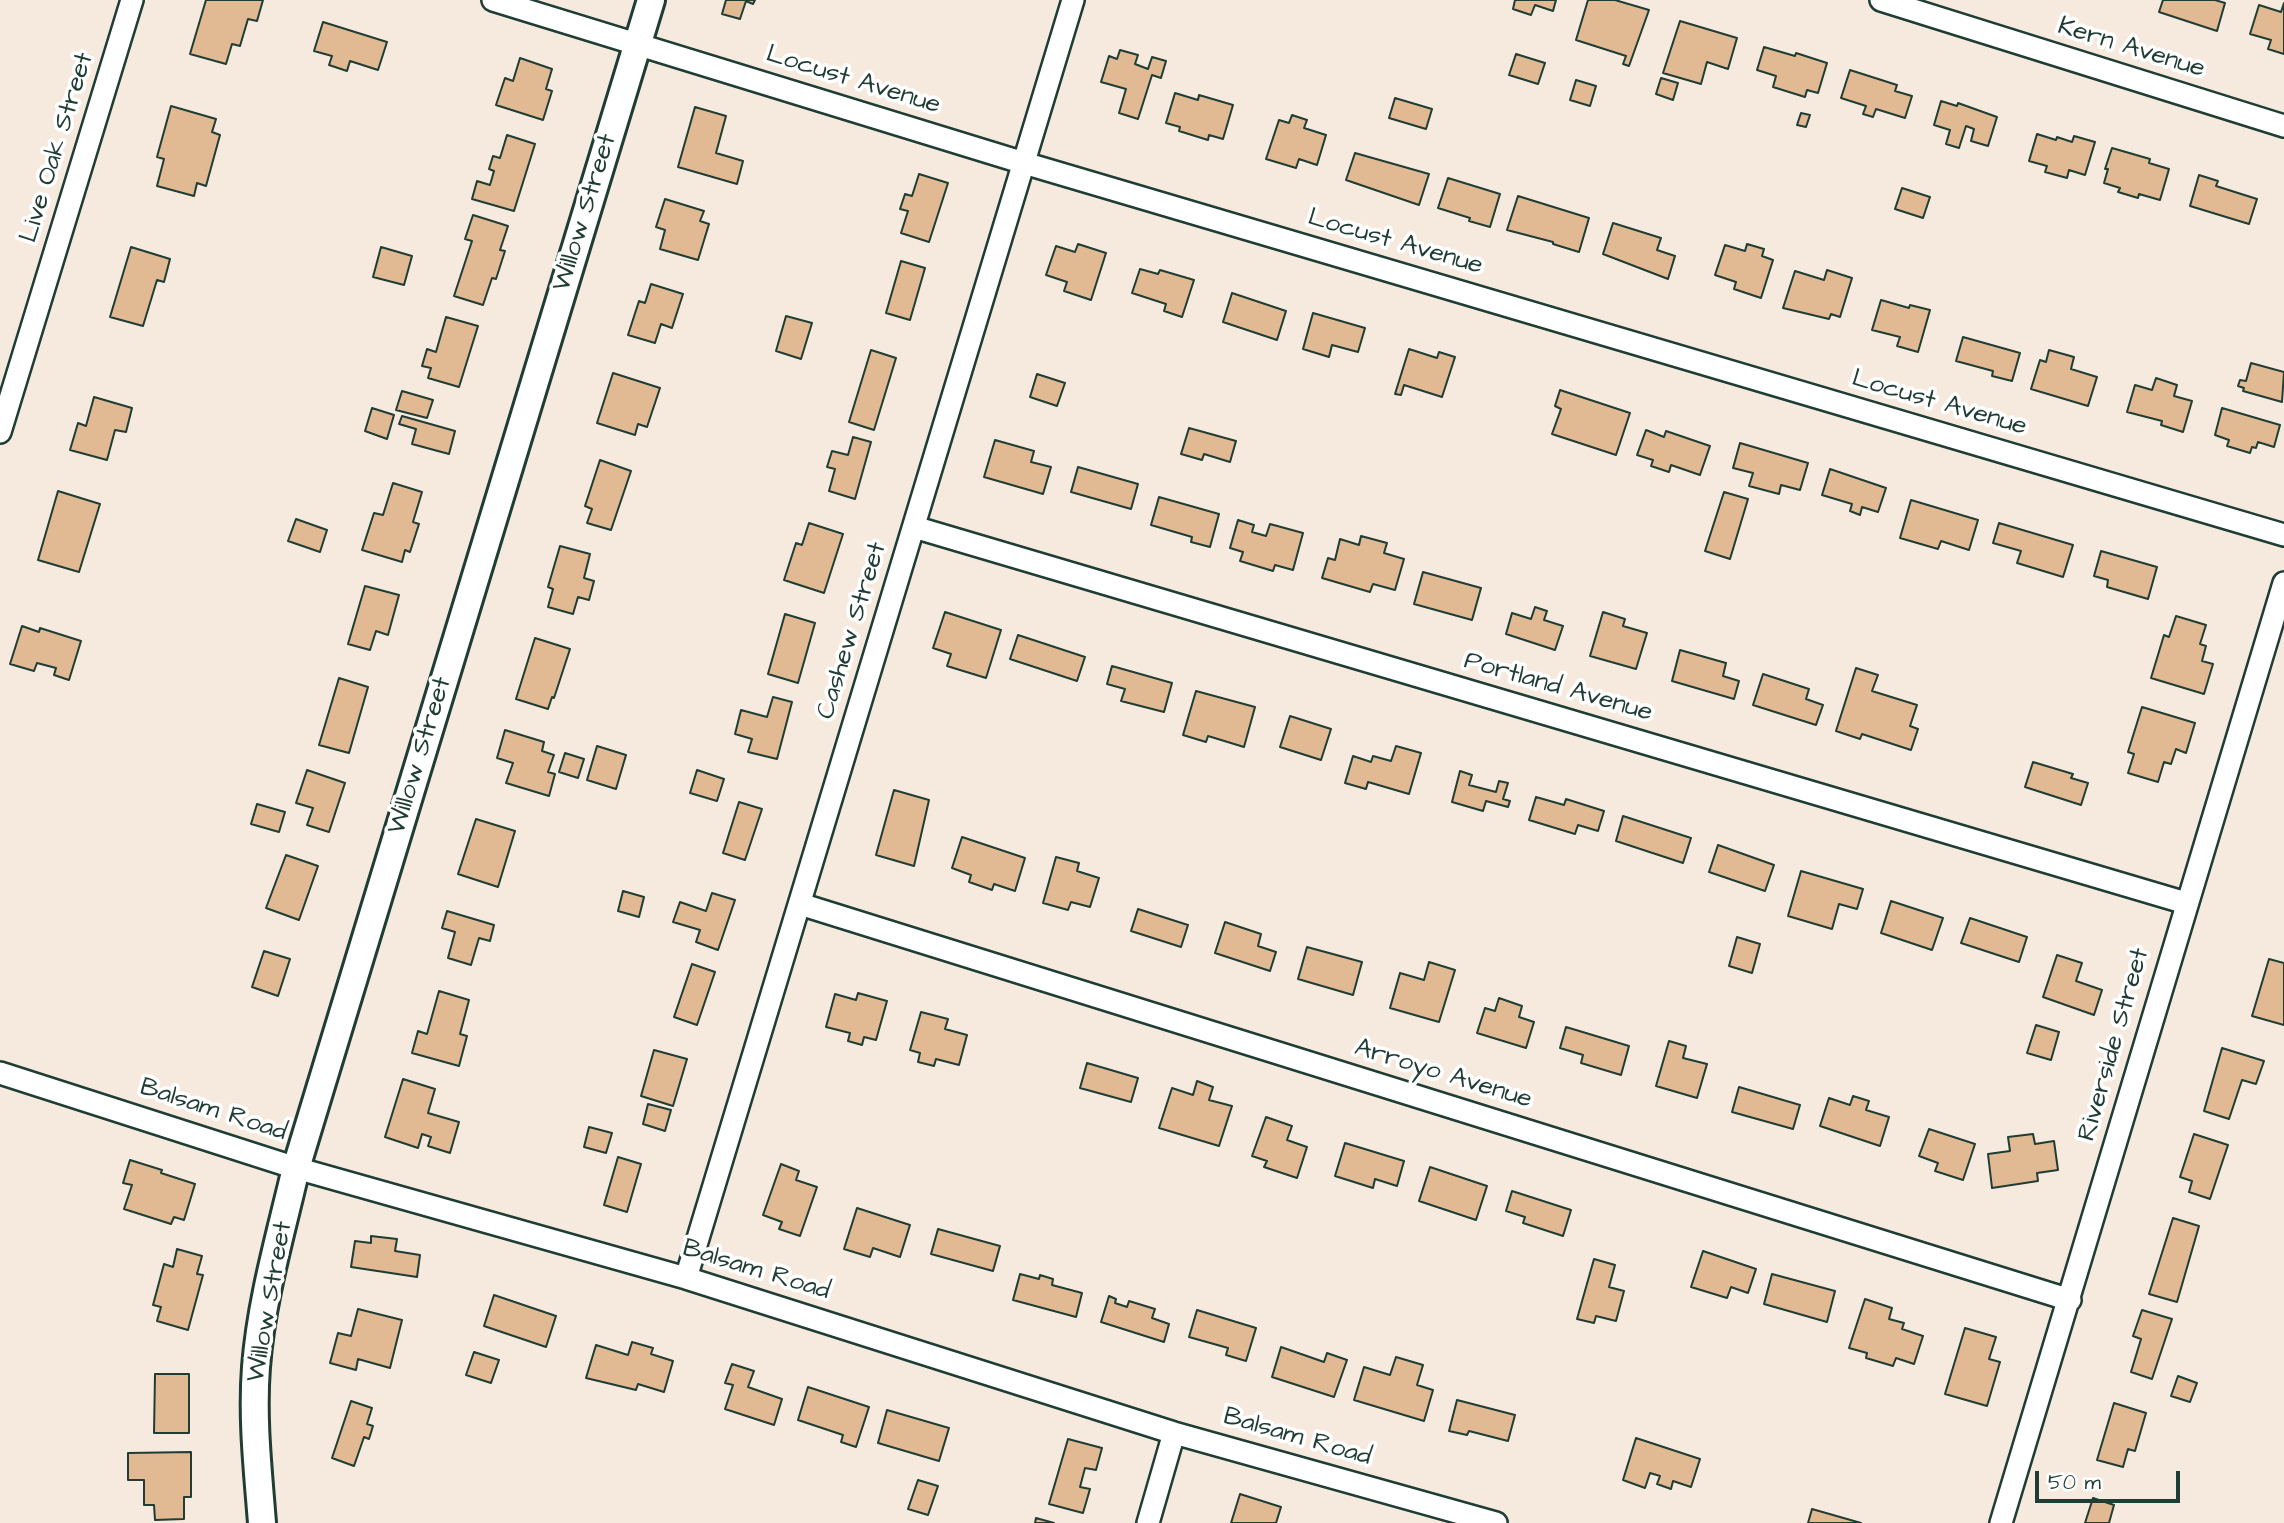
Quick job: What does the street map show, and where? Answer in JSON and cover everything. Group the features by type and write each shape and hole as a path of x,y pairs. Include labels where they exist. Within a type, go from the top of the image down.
{"street":[{"name":"Live Oak Street","path":"0,432 132,0"},
{"name":"Locust Avenue","path":"493,0 1024,163 2284,535"},
{"name":"Willow Street","path":"262,1523 255,1407 256,1367 265,1303 296,1168 651,0"},
{"name":"Cashew Street","path":"686,1278 1073,0"},
{"name":"Kern Avenue","path":"1881,0 2284,126"},
{"name":"Portland Avenue","path":"914,527 2186,903"},
{"name":"Riverside Street","path":"2001,1523 2284,583"},
{"name":"Arroyo Avenue","path":"800,904 2070,1300"},
{"name":"Balsam Road","path":"0,1073 296,1168 686,1278 1174,1433 1496,1523"},
{"path":"1148,1523 1174,1433"}],"building":[{"path":"206,0 263,0 257,21 248,19 240,46 232,44 226,64 190,54"},
{"path":"726,0 755,0 753,4 746,1 740,19 722,14"},
{"path":"1515,0 1556,0 1553,11 1535,5 1531,15 1513,9"},
{"path":"1588,0 1615,0 1649,10 1629,66 1623,64 1626,56 1576,40"},
{"path":"2163,0 2215,0 2225,3 2217,31 2159,12"},
{"path":"2284,3 2284,54 2268,49 2271,40 2250,34 2259,5 2281,12"},
{"path":"1680,21 1737,38 1728,69 1707,62 1701,84 1663,73"},
{"path":"323,22 387,42 378,70 350,61 347,71 329,65 332,56 314,51"},
{"path":"1764,47 1827,63 1818,93 1807,90 1805,97 1773,87 1776,76 1757,70"},
{"path":"1120,50 1138,55 1135,64 1148,69 1152,57 1166,61 1161,78 1152,75 1138,119 1119,113 1126,89 1101,82 1109,56 1117,59"},
{"path":"1516,54 1545,63 1538,84 1509,75"},
{"path":"520,58 552,69 546,89 552,91 543,120 496,105 505,78 513,81"},
{"path":"1850,70 1897,85 1895,91 1912,96 1905,118 1876,109 1873,117 1863,114 1866,106 1841,98"},
{"path":"1661,78 1678,83 1673,100 1656,94"},
{"path":"1576,80 1596,86 1590,106 1570,100"},
{"path":"1175,93 1198,100 1199,95 1233,105 1223,139 1209,135 1208,140 1179,131 1180,127 1166,123"},
{"path":"1395,98 1432,109 1426,129 1389,118"},
{"path":"1941,101 1957,106 1958,103 1997,117 1988,146 1971,141 1974,129 1966,126 1959,148 1946,144 1950,130 1934,125"},
{"path":"171,106 216,119 212,132 220,135 206,186 197,183 194,196 157,186 164,159 157,157"},
{"path":"695,107 726,116 716,153 743,161 737,184 678,167"},
{"path":"1801,113 1810,115 1806,127 1797,125"},
{"path":"1292,115 1307,120 1304,128 1326,135 1317,165 1299,159 1296,168 1266,159 1279,120 1289,123"},
{"path":"2037,134 2056,140 2057,137 2072,142 2074,136 2095,142 2085,175 2069,170 2067,178 2045,172 2047,166 2029,161"},
{"path":"507,135 535,144 514,211 472,199 477,181 490,185 494,171 489,169 493,156 500,158"},
{"path":"2112,148 2150,159 2149,163 2169,169 2160,200 2139,194 2138,198 2118,192 2120,188 2104,183 2108,169 2105,169"},
{"path":"1355,153 1429,174 1419,205 1346,180"},
{"path":"919,174 948,183 929,242 901,233 908,211 900,209 905,194 912,196"},
{"path":"2199,175 2218,181 2216,186 2257,199 2249,224 2190,206"},
{"path":"1448,178 1500,194 1490,227 1438,208"},
{"path":"1902,188 1930,197 1923,218 1895,209"},
{"path":"1518,196 1589,218 1579,252 1507,230"},
{"path":"665,199 704,211 700,221 709,224 698,260 660,249 665,230 656,227"},
{"path":"473,215 508,226 500,250 505,251 496,279 492,278 483,305 454,296 472,241 465,239"},
{"path":"1613,223 1661,238 1657,250 1675,256 1668,279 1603,254"},
{"path":"1078,244 1106,253 1091,300 1064,291 1067,282 1046,275 1056,246 1075,252"},
{"path":"1747,244 1764,249 1762,256 1773,260 1761,298 1734,289 1736,282 1715,275 1725,245 1745,251"},
{"path":"131,247 170,259 164,282 157,280 143,326 110,317"},
{"path":"381,247 412,256 404,285 373,277"},
{"path":"901,261 925,268 910,320 886,313"},
{"path":"1140,269 1158,274 1160,270 1194,280 1182,317 1164,311 1166,304 1132,293"},
{"path":"1827,270 1852,278 1840,317 1831,314 1829,319 1783,308 1795,271 1824,280"},
{"path":"651,284 683,294 672,328 661,324 655,343 628,335 639,301 645,303"},
{"path":"1232,293 1286,311 1277,340 1223,322"},
{"path":"1881,300 1909,308 1910,305 1930,310 1918,352 1897,346 1900,337 1872,330"},
{"path":"1313,313 1365,328 1358,352 1332,345 1329,357 1303,349"},
{"path":"786,316 812,323 801,359 776,351"},
{"path":"446,317 478,326 459,387 428,378 431,368 422,366 427,349 436,352"},
{"path":"1963,337 2020,353 2012,381 1992,376 1993,371 1956,361"},
{"path":"1409,349 1437,358 1439,352 1455,357 1442,397 1404,385 1401,395 1395,394"},
{"path":"871,350 896,358 874,430 849,422"},
{"path":"2049,350 2074,357 2071,369 2097,377 2088,406 2031,389 2040,360 2046,362"},
{"path":"2251,363 2284,372 2282,402 2243,391 2244,388 2238,386 2240,380 2246,381"},
{"path":"613,373 660,388 647,427 638,424 635,435 597,423"},
{"path":"1037,374 1065,383 1057,406 1030,397"},
{"path":"2156,378 2177,385 2174,396 2192,401 2183,432 2161,425 2162,421 2127,412 2135,385 2152,390"},
{"path":"1560,390 1630,413 1616,455 1552,434 1561,409 1555,406"},
{"path":"402,391 433,400 427,418 396,410"},
{"path":"94,397 132,408 126,432 115,430 107,460 70,450 78,423 86,426"},
{"path":"372,408 394,415 387,439 365,431"},
{"path":"2222,408 2280,425 2274,447 2258,442 2250,453 2227,446 2229,440 2215,435"},
{"path":"402,416 455,431 449,454 412,444 416,429 399,424"},
{"path":"1189,428 1236,441 1230,462 1204,454 1202,460 1181,454"},
{"path":"1646,430 1664,437 1666,431 1710,446 1700,475 1671,465 1669,472 1651,466 1653,460 1637,455"},
{"path":"853,437 871,442 855,499 829,491 835,469 827,467 832,451 848,455"},
{"path":"995,440 1034,451 1031,462 1051,467 1043,494 984,477"},
{"path":"1740,443 1808,463 1800,490 1781,485 1779,494 1749,486 1753,473 1733,468"},
{"path":"600,460 631,471 611,530 587,523 592,509 585,506"},
{"path":"1078,467 1138,484 1131,509 1071,492"},
{"path":"1830,469 1886,488 1878,512 1862,507 1860,515 1850,511 1852,504 1822,495"},
{"path":"393,483 422,492 413,522 419,524 410,552 405,550 402,562 362,550 374,513 383,515"},
{"path":"58,491 100,504 79,572 38,560"},
{"path":"1724,492 1748,499 1730,559 1705,551"},
{"path":"1159,497 1219,514 1210,547 1191,542 1192,537 1151,525"},
{"path":"1911,500 1978,520 1969,550 1941,541 1938,549 1900,538"},
{"path":"296,519 327,530 320,552 288,541"},
{"path":"1238,520 1254,525 1252,532 1266,536 1270,524 1303,533 1293,570 1275,565 1273,571 1240,561 1243,552 1230,548"},
{"path":"809,523 843,534 824,593 784,580 796,543 802,545"},
{"path":"1999,523 2073,545 2063,577 2017,563 2021,551 1993,543"},
{"path":"1361,536 1387,543 1384,553 1404,559 1395,590 1373,584 1370,592 1322,578 1328,558 1335,560 1340,539 1359,545"},
{"path":"560,546 590,554 584,578 594,581 589,600 578,597 573,614 548,607 553,589 548,587"},
{"path":"2101,551 2157,567 2148,599 2107,587 2108,580 2094,576"},
{"path":"1423,572 1481,588 1472,620 1414,604"},
{"path":"365,586 399,595 388,635 376,631 370,650 348,644"},
{"path":"1535,607 1547,611 1544,620 1563,626 1555,650 1506,634 1512,613 1531,619"},
{"path":"945,612 1001,630 986,678 947,666 951,654 933,648"},
{"path":"1603,612 1625,619 1623,626 1647,633 1636,669 1590,656"},
{"path":"785,614 815,623 798,683 768,674"},
{"path":"2176,616 2206,625 2200,644 2206,646 2202,661 2213,664 2204,694 2151,678 2164,635 2169,637"},
{"path":"22,626 39,632 40,628 81,641 69,680 54,675 56,668 37,663 34,671 10,664"},
{"path":"1018,635 1085,657 1077,681 1010,659"},
{"path":"535,638 570,649 548,709 516,699"},
{"path":"1680,650 1726,663 1723,676 1739,681 1734,699 1672,681"},
{"path":"1112,666 1172,683 1164,712 1121,701 1125,689 1107,684"},
{"path":"1856,668 1878,675 1872,691 1917,705 1910,726 1918,729 1911,750 1862,734 1860,739 1836,731"},
{"path":"1763,674 1809,689 1806,699 1823,705 1816,725 1753,705"},
{"path":"339,678 368,687 349,753 319,745"},
{"path":"1196,691 1255,707 1244,747 1208,736 1206,742 1183,735"},
{"path":"773,697 792,702 777,759 748,752 752,739 735,734 741,710 767,717"},
{"path":"2142,707 2195,723 2186,753 2176,749 2171,764 2164,762 2158,782 2128,773 2134,754 2128,752"},
{"path":"1290,716 1331,729 1321,760 1280,747"},
{"path":"505,730 544,742 542,751 554,755 548,772 555,774 549,796 506,783 513,763 497,758"},
{"path":"597,746 626,755 616,789 587,780"},
{"path":"1396,746 1421,753 1409,794 1368,782 1366,789 1345,783 1353,756 1371,762 1373,756 1391,761"},
{"path":"565,753 584,759 578,778 559,772"},
{"path":"2033,762 2073,774 2071,778 2088,783 2081,805 2025,787"},
{"path":"307,770 345,783 329,832 307,825 313,808 296,803"},
{"path":"697,770 724,779 717,801 690,793"},
{"path":"1460,771 1472,775 1469,785 1496,792 1499,781 1508,783 1503,799 1510,801 1508,807 1486,801 1483,811 1452,802"},
{"path":"894,790 929,800 914,866 876,855"},
{"path":"1536,797 1564,805 1566,799 1604,811 1598,831 1578,825 1575,834 1529,820"},
{"path":"739,802 762,809 745,860 723,853"},
{"path":"257,804 285,812 279,832 251,824"},
{"path":"1623,816 1691,838 1683,863 1616,841"},
{"path":"476,819 515,831 498,887 458,874"},
{"path":"962,837 1025,858 1015,891 994,884 992,890 969,882 971,875 952,868"},
{"path":"1718,845 1774,865 1765,891 1709,872"},
{"path":"286,855 318,866 299,920 266,908"},
{"path":"1056,857 1079,863 1077,871 1099,878 1090,907 1071,902 1068,910 1043,903"},
{"path":"1801,871 1863,889 1857,909 1839,904 1832,929 1788,916"},
{"path":"623,891 644,897 639,917 618,911"},
{"path":"712,893 735,900 718,950 696,942 700,930 673,922 680,902 706,911"},
{"path":"1891,901 1943,918 1932,950 1881,933"},
{"path":"1138,909 1188,925 1181,947 1131,931"},
{"path":"447,911 494,925 490,941 479,938 471,965 448,958 455,932 442,928"},
{"path":"1970,918 2027,937 2019,962 1961,943"},
{"path":"1225,922 1261,934 1258,946 1276,952 1270,971 1215,953"},
{"path":"1737,937 1760,944 1752,973 1729,966"},
{"path":"1307,947 1362,962 1353,995 1298,979"},
{"path":"264,951 290,959 278,996 252,987"},
{"path":"2057,955 2082,963 2076,981 2102,990 2094,1015 2043,997"},
{"path":"2269,959 2284,963 2284,1025 2252,1016"},
{"path":"1429,962 1455,970 1439,1022 1390,1008 1400,973 1424,980"},
{"path":"692,964 715,972 697,1025 674,1017"},
{"path":"439,991 469,1000 460,1034 467,1036 459,1066 412,1053 418,1031 427,1034"},
{"path":"858,993 887,1001 876,1040 864,1037 862,1045 848,1041 850,1033 826,1027 835,994 856,1000"},
{"path":"1499,998 1522,1006 1519,1017 1534,1022 1526,1048 1477,1033 1485,1008 1495,1011"},
{"path":"921,1012 948,1019 945,1029 967,1035 959,1065 936,1059 934,1066 918,1062 920,1053 910,1050"},
{"path":"2036,1025 2059,1032 2051,1060 2027,1053"},
{"path":"1566,1027 1629,1046 1621,1075 1581,1063 1583,1055 1560,1048"},
{"path":"1669,1041 1686,1046 1683,1058 1707,1064 1697,1098 1656,1086"},
{"path":"2222,1048 2264,1061 2256,1084 2242,1080 2229,1119 2204,1111"},
{"path":"654,1050 687,1059 673,1106 641,1096"},
{"path":"1087,1063 1138,1078 1131,1102 1080,1088"},
{"path":"403,1079 435,1089 428,1113 459,1122 450,1153 428,1146 431,1137 422,1134 418,1148 385,1137"},
{"path":"1197,1081 1213,1087 1209,1100 1232,1106 1219,1146 1159,1128 1172,1088 1193,1095"},
{"path":"1739,1087 1800,1105 1793,1129 1732,1112"},
{"path":"1853,1096 1869,1101 1866,1110 1889,1117 1880,1146 1820,1126 1829,1098 1850,1105"},
{"path":"648,1104 671,1110 665,1131 643,1124"},
{"path":"1266,1117 1292,1126 1287,1140 1307,1147 1297,1178 1264,1167 1267,1161 1252,1156"},
{"path":"589,1127 612,1133 606,1153 584,1147"},
{"path":"1929,1129 1975,1144 1963,1180 1935,1171 1938,1163 1919,1156"},
{"path":"2033,1134 2035,1144 2054,1141 2058,1170 2037,1173 2038,1181 1992,1188 1988,1154 2010,1151 2008,1137"},
{"path":"2194,1134 2228,1145 2210,1199 2189,1192 2192,1181 2180,1177"},
{"path":"1345,1143 1404,1161 1397,1186 1375,1179 1373,1188 1335,1176"},
{"path":"618,1157 641,1164 627,1212 604,1205"},
{"path":"130,1160 195,1184 184,1220 174,1217 171,1224 124,1209 132,1185 123,1183"},
{"path":"781,1164 799,1171 796,1180 817,1187 800,1236 779,1229 782,1222 763,1215"},
{"path":"1430,1167 1487,1186 1476,1220 1419,1201"},
{"path":"1512,1191 1571,1210 1563,1236 1523,1223 1525,1217 1506,1211"},
{"path":"857,1208 910,1225 900,1257 873,1248 870,1257 844,1249"},
{"path":"2173,1218 2199,1226 2177,1302 2149,1294"},
{"path":"938,1229 1000,1246 993,1271 931,1254"},
{"path":"371,1236 397,1239 395,1251 420,1255 417,1277 351,1267 355,1241 371,1243"},
{"path":"177,1249 202,1256 197,1274 203,1275 188,1330 157,1321 161,1307 153,1305 164,1264 173,1267"},
{"path":"1703,1251 1756,1269 1748,1293 1731,1287 1727,1298 1691,1287"},
{"path":"1594,1259 1615,1265 1609,1287 1624,1291 1616,1321 1596,1316 1594,1323 1577,1319"},
{"path":"1020,1274 1039,1279 1040,1275 1053,1279 1052,1285 1082,1293 1076,1317 1013,1300"},
{"path":"1772,1274 1835,1291 1827,1322 1764,1304"},
{"path":"494,1295 556,1316 546,1347 484,1326"},
{"path":"1109,1296 1116,1299 1115,1303 1127,1307 1129,1301 1155,1309 1152,1318 1169,1324 1164,1342 1101,1322"},
{"path":"1865,1299 1892,1308 1889,1319 1904,1323 1902,1329 1923,1336 1914,1364 1896,1358 1893,1366 1866,1358 1867,1353 1849,1348"},
{"path":"358,1309 402,1320 390,1368 358,1359 356,1370 330,1363 338,1333 351,1336"},
{"path":"1197,1310 1256,1328 1246,1361 1226,1355 1228,1348 1189,1337"},
{"path":"2142,1310 2172,1319 2152,1379 2131,1372 2141,1339 2133,1336"},
{"path":"1965,1328 1996,1337 1989,1359 2000,1362 1987,1406 1945,1394"},
{"path":"632,1342 653,1348 651,1354 673,1361 664,1392 638,1384 636,1390 586,1378 596,1345 628,1355"},
{"path":"1281,1347 1324,1362 1327,1353 1347,1360 1334,1397 1272,1377"},
{"path":"474,1352 499,1360 491,1383 466,1375"},
{"path":"1396,1357 1423,1365 1417,1385 1433,1390 1424,1421 1354,1400 1364,1367 1390,1375"},
{"path":"732,1364 754,1371 748,1387 782,1399 774,1425 725,1409 733,1385 725,1383"},
{"path":"155,1374 189,1374 189,1433 154,1433"},
{"path":"2178,1376 2197,1383 2190,1402 2171,1396"},
{"path":"808,1387 869,1407 856,1447 841,1442 843,1435 798,1420"},
{"path":"1457,1400 1515,1415 1508,1441 1469,1431 1467,1435 1449,1431"},
{"path":"351,1401 372,1408 367,1424 373,1426 369,1439 364,1437 354,1466 332,1458"},
{"path":"2114,1403 2146,1413 2135,1451 2128,1449 2123,1467 2097,1460"},
{"path":"887,1410 949,1428 939,1461 878,1443"},
{"path":"1636,1438 1700,1459 1691,1487 1673,1481 1671,1489 1657,1484 1660,1476 1650,1473 1645,1488 1623,1480"},
{"path":"1068,1439 1102,1448 1096,1470 1085,1468 1080,1487 1090,1489 1083,1513 1049,1504"},
{"path":"191,1452 191,1497 184,1497 184,1519 155,1520 154,1505 144,1505 144,1480 128,1480 128,1453"},
{"path":"918,1480 938,1486 928,1515 908,1509"},
{"path":"1240,1494 1281,1507 1276,1523 1231,1523"},
{"path":"2093,1498 2114,1505 2109,1523 2085,1523"},
{"path":"1812,1509 1861,1523 1808,1523"},
{"path":"1036,1518 1054,1523 1035,1523"}]}
